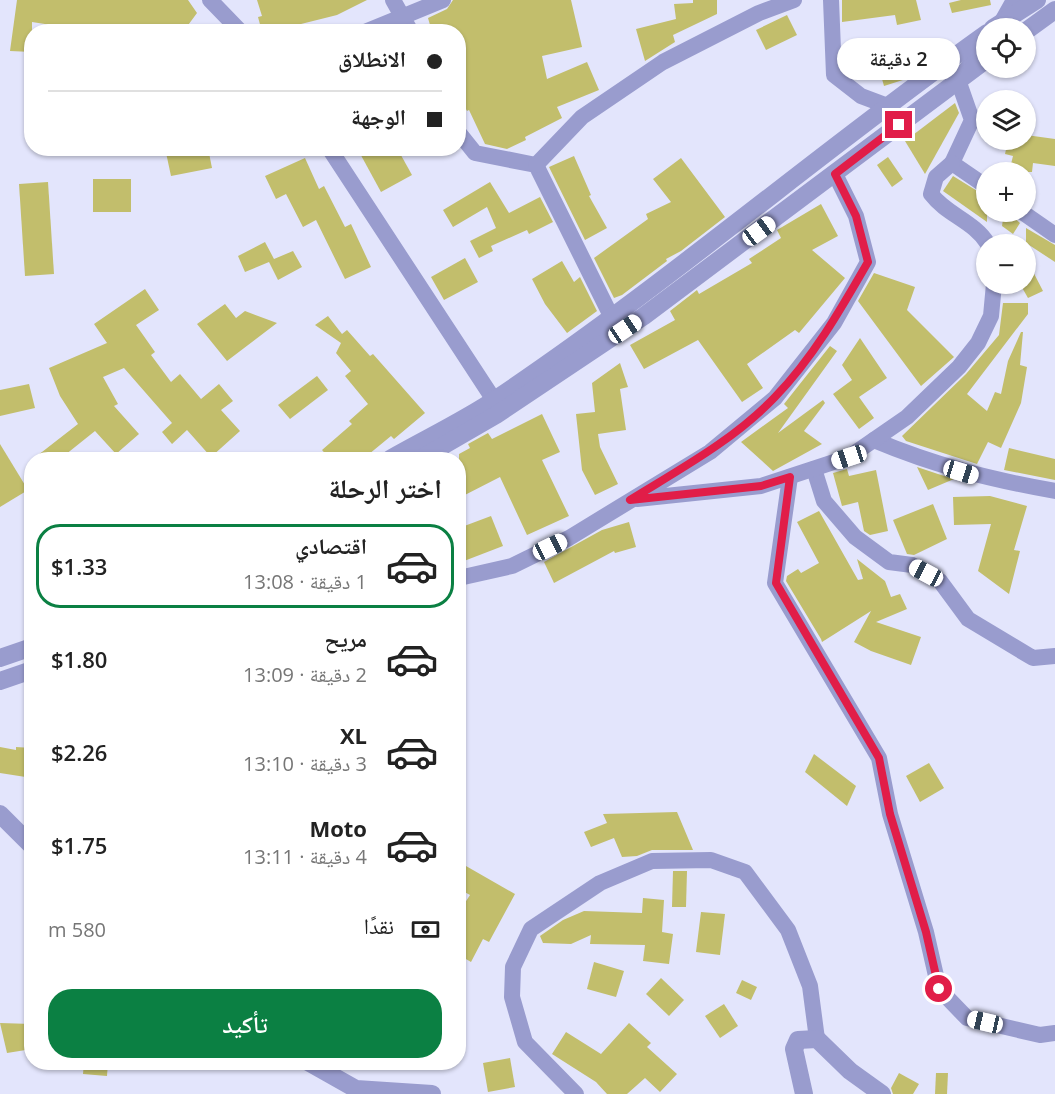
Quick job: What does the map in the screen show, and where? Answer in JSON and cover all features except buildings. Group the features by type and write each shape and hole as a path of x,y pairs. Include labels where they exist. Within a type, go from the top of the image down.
{"street":[{"path":"210,0 233,24"},
{"path":"393,0 407,24"},
{"path":"383,24 443,0"},
{"path":"536,165 582,117 663,62 759,13 794,0"},
{"path":"831,0 834,75 861,96 885,105"},
{"path":"1003,18 1014,0"},
{"path":"1010,18 1037,0"},
{"path":"1036,24 1055,10"},
{"path":"402,452 494,400 612,318 885,105 976,41"},
{"path":"958,80 976,56"},
{"path":"432,452 496,415 644,316 976,67"},
{"path":"958,80 972,120 952,163 936,177 931,194 940,207 963,219 982,234"},
{"path":"466,142 475,153 536,165"},
{"path":"334,156 494,400"},
{"path":"952,163 976,179"},
{"path":"536,165 612,318"},
{"path":"466,576 512,566 569,538 710,452 775,398 834,323 868,262 856,216 835,174"},
{"path":"1036,222 1055,235"},
{"path":"630,500 761,486 849,457 907,417 959,367 978,343 991,316 993,294"},
{"path":"874,440 917,458 982,478 1055,491"},
{"path":"814,469 824,501 855,537 889,562 912,565 940,581 968,619 1033,658 1055,656"},
{"path":"790,477 776,583 879,758 890,814 926,932 939,989 967,1018 1040,1035 1055,1033"},
{"path":"0,658 24,649"},
{"path":"0,681 24,672"},
{"path":"0,814 24,838"},
{"path":"576,1094 525,1042 512,998 513,967 531,929 600,883 652,861 711,860 745,872 788,930 810,986 817,1039"},
{"path":"804,1094 794,1049 798,1040 808,1037 817,1039 850,1071 882,1094"},
{"path":"322,1070 356,1089 432,1094"}],"route":[{"path":"899,125 835,174 856,216 868,262 834,323 775,398 710,452 630,500 761,486 790,477 776,583 790,612 847,701 879,758 890,814 926,932 939,989"}]}
